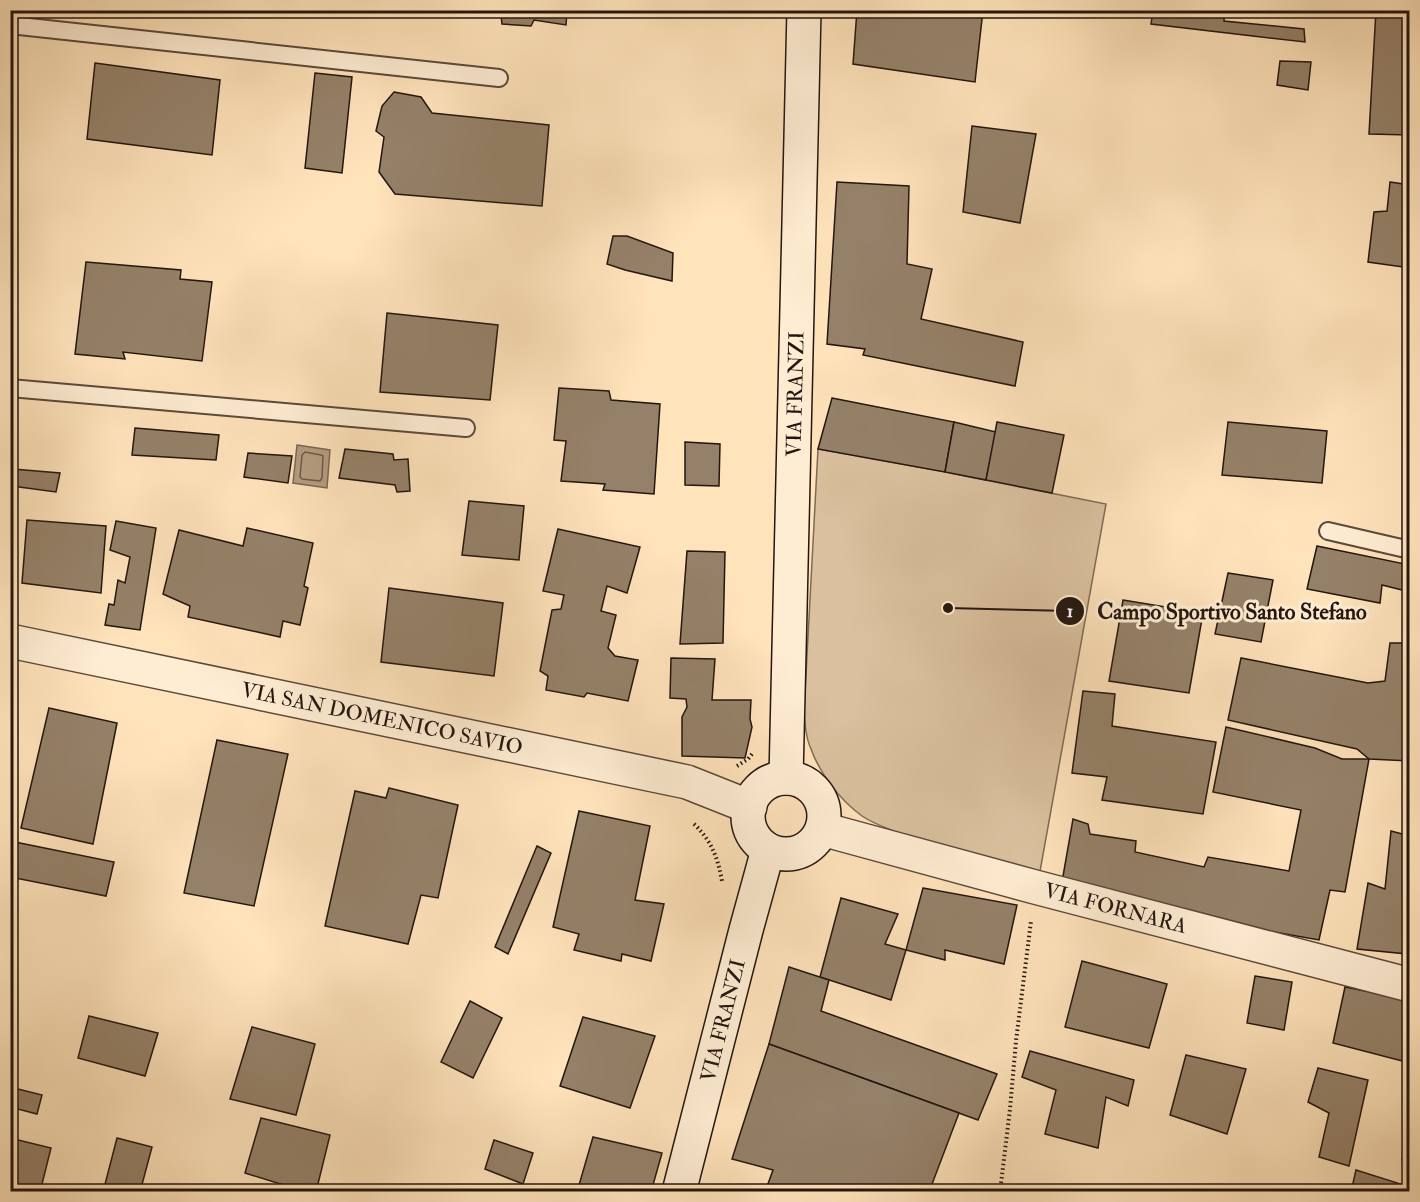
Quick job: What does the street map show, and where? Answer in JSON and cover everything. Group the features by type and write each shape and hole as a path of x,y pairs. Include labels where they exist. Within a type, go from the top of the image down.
{"main road":[{"name":"VIA FRANZI","path":"786,778 804,10"},
{"name":"VIA SAN DOMENICO SAVIO","path":"10,641 687,782 750,807"},
{"path":"786,778 809,785 823,805 825,817 816,840 806,849 794,854 781,854 768,850 759,842 748,819 754,796 763,786 773,780 786,778"},
{"name":"VIA FORNARA","path":"822,829 1035,888 1410,985"},
{"name":"VIA FRANZI","path":"679,1191 768,850"}],"lane":[{"path":"10,25 499,78"},
{"path":"10,388 466,428"},
{"path":"1328,531 1410,550"}],"path":[{"path":"686,820 707,837 715,852 723,889"},
{"path":"1000,1191 1035,888"}],"shaded area":[{"path":"818,449 1106,504 1039,877 874,823 846,802 820,768 808,740 804,712"}],"water":[{"path":"297,445 330,450 327,488 293,483"}],"building":[{"path":"466,10 567,10 566,25 534,20 531,26 502,24 501,16"},
{"path":"857,10 983,10 975,82 853,64"},
{"path":"1028,10 1075,10 1075,16"},
{"path":"1153,10 1225,10 1224,21 1304,29 1305,42 1151,24"},
{"path":"1376,10 1410,10 1410,135 1369,134"},
{"path":"1280,61 1311,62 1308,90 1277,85"},
{"path":"95,63 220,80 212,155 87,139"},
{"path":"315,73 352,77 342,173 305,168"},
{"path":"394,92 421,97 432,113 549,125 542,206 395,194 379,172 384,137 376,131 382,106"},
{"path":"972,126 1036,134 1020,223 963,212"},
{"path":"837,182 909,186 907,264 932,269 921,319 1023,342 1015,386 863,355 865,349 827,344"},
{"path":"1390,182 1410,185 1410,268 1368,262 1374,212 1387,211"},
{"path":"613,236 627,236 673,253 672,281 607,264"},
{"path":"86,262 181,270 180,279 212,282 202,361 123,352 125,359 75,354"},
{"path":"387,313 498,325 490,400 380,392"},
{"path":"559,388 609,391 611,400 660,404 654,494 603,490 605,484 561,481 566,441 554,440"},
{"path":"832,398 954,422 945,472 818,449"},
{"path":"954,422 996,432 986,480 945,472"},
{"path":"997,422 1064,435 1052,493 986,480"},
{"path":"1228,422 1327,431 1322,483 1222,475"},
{"path":"135,428 219,435 216,460 132,455"},
{"path":"685,442 720,444 719,486 685,485"},
{"path":"345,449 393,454 394,460 408,459 410,491 397,492 395,485 339,478"},
{"path":"248,453 292,456 288,483 244,477"},
{"path":"13,469 60,473 56,492 12,486"},
{"path":"469,501 524,506 519,560 462,555"},
{"path":"27,520 106,526 101,593 22,583"},
{"path":"116,521 156,528 140,630 105,625 109,604 114,605 118,580 125,583 130,557 110,550"},
{"path":"247,528 313,543 304,586 308,588 300,625 283,621 280,637 188,617 190,606 163,594 179,530 243,546"},
{"path":"558,529 640,547 627,593 607,586 601,611 616,615 608,648 615,656 638,660 628,701 587,693 584,697 546,690 548,676 540,671 552,610 561,609 564,595 543,591"},
{"path":"1317,546 1410,565 1410,592 1382,585 1380,603 1307,589"},
{"path":"687,551 725,552 723,643 680,644"},
{"path":"1228,573 1273,580 1261,642 1215,634"},
{"path":"389,588 503,603 494,676 381,662"},
{"path":"1123,600 1203,613 1189,693 1109,681"},
{"path":"1390,643 1410,643 1410,761 1369,759 1357,749 1228,720 1241,658 1368,683 1385,681"},
{"path":"671,658 715,659 712,700 751,700 752,727 745,758 682,756 682,717 687,707 686,699 670,698"},
{"path":"1083,691 1115,694 1112,726 1216,742 1203,814 1102,800 1107,777 1072,773"},
{"path":"49,708 117,723 93,844 21,828"},
{"path":"1226,727 1315,748 1342,759 1369,759 1345,892 1330,890 1319,940 1252,928 1062,882 1073,819 1088,824 1090,834 1136,841 1135,852 1204,867 1208,857 1289,871 1301,810 1213,792"},
{"path":"217,740 288,754 254,906 184,893"},
{"path":"389,788 458,805 438,898 421,895 408,944 325,926 355,791 386,798"},
{"path":"579,811 650,826 635,900 664,904 651,961 622,954 621,961 574,950 579,934 553,927"},
{"path":"1391,831 1410,836 1410,964 1407,954 1357,949 1368,883 1385,889"},
{"path":"10,841 114,862 106,896 10,877"},
{"path":"537,846 551,853 508,954 495,947"},
{"path":"923,888 1017,905 1004,964 945,950 945,960 906,950"},
{"path":"841,898 898,914 885,944 906,950 891,1000 820,977"},
{"path":"1082,961 1167,984 1149,1048 1065,1027"},
{"path":"789,967 829,980 821,1011 997,1074 978,1120 769,1044"},
{"path":"1255,976 1292,982 1284,1030 1247,1023"},
{"path":"1345,987 1410,1000 1410,1063 1333,1043"},
{"path":"470,1001 502,1018 473,1078 441,1062"},
{"path":"89,1016 158,1033 145,1076 78,1058"},
{"path":"583,1017 655,1036 630,1108 560,1086"},
{"path":"252,1027 315,1044 296,1115 230,1099"},
{"path":"769,1044 959,1113 929,1192 765,1192 773,1170 732,1159"},
{"path":"1030,1051 1134,1080 1128,1106 1106,1097 1098,1148 1045,1134 1056,1090 1022,1077"},
{"path":"1186,1055 1246,1069 1227,1134 1170,1115"},
{"path":"1318,1068 1368,1080 1349,1166 1319,1157 1329,1113 1308,1102"},
{"path":"10,1087 42,1095 37,1114 10,1107"},
{"path":"261,1118 330,1135 316,1192 306,1192 245,1173"},
{"path":"1410,1119 1410,1162 1402,1160"},
{"path":"593,1137 662,1153 651,1192 577,1192"},
{"path":"10,1138 51,1148 40,1192 10,1192"},
{"path":"117,1138 152,1147 140,1192 103,1192"},
{"path":"494,1140 533,1153 523,1184 485,1169"},
{"path":"1356,1170 1410,1187 1410,1192 1351,1192"},
{"path":"1014,1186 1045,1192 1013,1192"}],"place":[{"name":"Campo Sportivo Santo Stefano","path":"948,608"}]}
